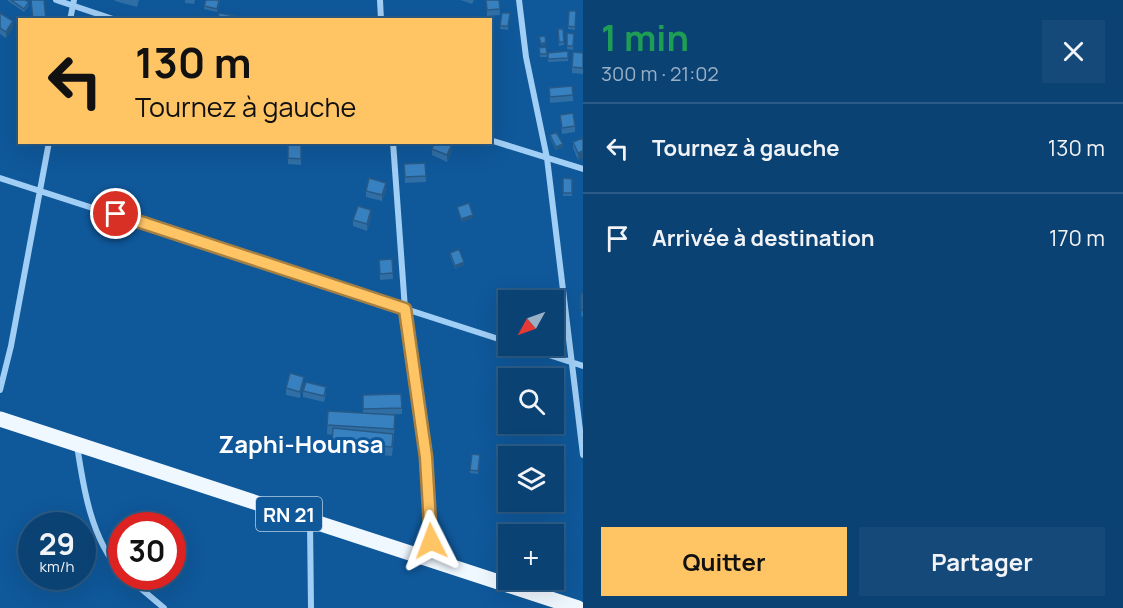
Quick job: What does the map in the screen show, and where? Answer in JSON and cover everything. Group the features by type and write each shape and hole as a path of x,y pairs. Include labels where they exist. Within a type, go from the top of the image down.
{"main road":[{"name":"RN 21","path":"0,419 578,608"}],"street":[{"path":"56,0 73,3 111,18"},
{"path":"380,0 381,18"},
{"path":"519,0 526,57 548,158 583,455"},
{"path":"70,18 73,3"},
{"path":"492,141 583,169"},
{"path":"0,390 49,144"},
{"path":"393,144 405,309 426,457 432,562"},
{"path":"0,178 498,339"},
{"path":"553,356 583,366"},
{"path":"77,444 85,503 108,549"},
{"path":"310,521 311,608"},
{"path":"143,590 164,608"}],"building":[{"path":"11,0 25,0 29,2 24,9"},
{"path":"31,0 44,0 46,18 33,18"},
{"path":"206,0 219,0 217,9 204,6"},
{"path":"486,0 499,0 500,9 487,10"},
{"path":"569,11 576,11 575,27 568,26"},
{"path":"0,13 13,21 6,32 0,28"},
{"path":"219,13 235,16 235,18 218,18"},
{"path":"502,13 510,13 508,26 500,26"},
{"path":"558,29 563,29 564,42 559,42"},
{"path":"567,33 574,34 573,46 567,46"},
{"path":"545,36 546,42 541,44 539,37"},
{"path":"546,47 547,54 540,54 539,48"},
{"path":"568,51 568,58 548,59 548,53"},
{"path":"573,52 583,53 583,68 572,67"},
{"path":"572,86 573,95 550,97 549,88"},
{"path":"573,113 575,126 562,128 560,115"},
{"path":"556,132 563,144 556,147 550,135"},
{"path":"583,138 583,151 578,153 573,142"},
{"path":"288,144 301,144 301,159 288,158"},
{"path":"434,144 452,144 447,155 432,149"},
{"path":"425,163 426,176 405,177 404,164"},
{"path":"369,178 386,183 382,195 366,191"},
{"path":"563,178 572,179 572,193 563,193"},
{"path":"469,203 473,215 461,219 457,207"},
{"path":"358,206 371,210 367,224 353,220"},
{"path":"459,249 464,262 455,266 450,253"},
{"path":"392,259 393,273 380,274 379,260"},
{"path":"581,294 583,294 583,310 581,310"},
{"path":"290,373 304,377 300,392 286,388"},
{"path":"306,382 326,387 324,396 303,391"},
{"path":"401,394 402,408 363,409 363,395"},
{"path":"328,411 395,415 394,429 327,425"},
{"path":"333,428 393,434 392,447 332,441"},
{"path":"472,454 480,455 478,471 470,470"}],"district":[{"name":"Zaphi-Hounsa","path":"301,443"}],"route":[{"path":"116,214 405,309 426,457 431,541"}]}
